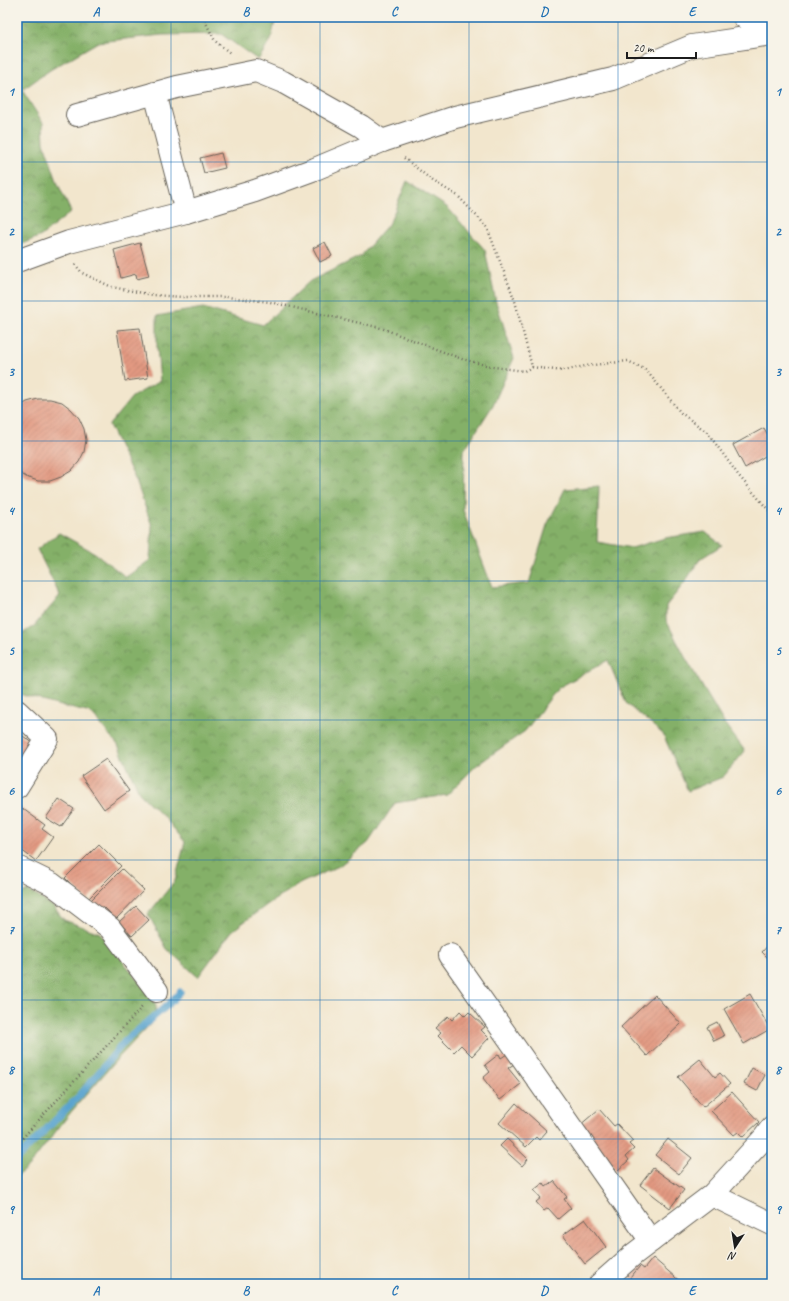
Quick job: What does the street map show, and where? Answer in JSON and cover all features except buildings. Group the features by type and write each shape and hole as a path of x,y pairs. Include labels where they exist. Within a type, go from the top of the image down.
{"street":[{"path":"744,17 770,34"},
{"path":"17,261 69,242 186,212 255,191 382,141 455,117 613,80 692,46 770,34"},
{"path":"77,114 185,85 256,71 283,82 361,126 382,141"},
{"path":"155,93 186,212"},
{"path":"17,711 47,739 17,787"},
{"path":"17,867 52,884 110,928 157,991"},
{"path":"450,955 651,1241"},
{"path":"600,1284 634,1254 712,1195 764,1138 772,1126"},
{"path":"712,1195 772,1224"}],"path":[{"path":"203,17 215,40 229,52 246,61 256,71"},
{"path":"382,141 433,181 458,196 487,227 515,302 532,368"},
{"path":"69,242 73,260 82,273 112,288 153,295 227,297 270,302 381,328 462,359 494,367 524,371 532,368 563,371 585,366 628,361 646,370 680,413 707,432 739,476 772,514"},
{"path":"17,1144 157,991"}],"green space":[{"path":"17,17 276,17 271,40 258,60 221,34 162,35 98,42 50,70 22,90 43,123 44,143 58,184 71,212 41,236 17,246"},
{"path":"407,181 447,207 485,250 496,302 514,358 493,405 464,450 463,510 492,587 529,583 547,525 565,489 599,486 597,542 632,548 665,538 705,532 722,545 700,559 685,582 666,606 666,620 685,657 724,723 745,751 723,777 688,791 663,734 626,703 608,660 558,688 525,731 477,765 447,795 395,803 368,843 339,866 301,883 268,904 232,931 198,977 167,949 148,914 175,881 185,842 166,819 140,794 118,745 91,713 53,704 17,693 17,637 34,626 60,596 37,549 59,533 95,553 126,577 150,560 152,526 136,481 109,425 132,397 160,381 157,347 157,316 203,308 263,325 310,281 361,256 390,222"},
{"path":"28,891 53,906 64,920 100,933 148,992 156,1005 154,1020 118,1058 71,1112 29,1166 17,1176 17,896"}],"waterway":[{"path":"17,1159 80,1095 125,1041 169,1004 180,992"}]}
